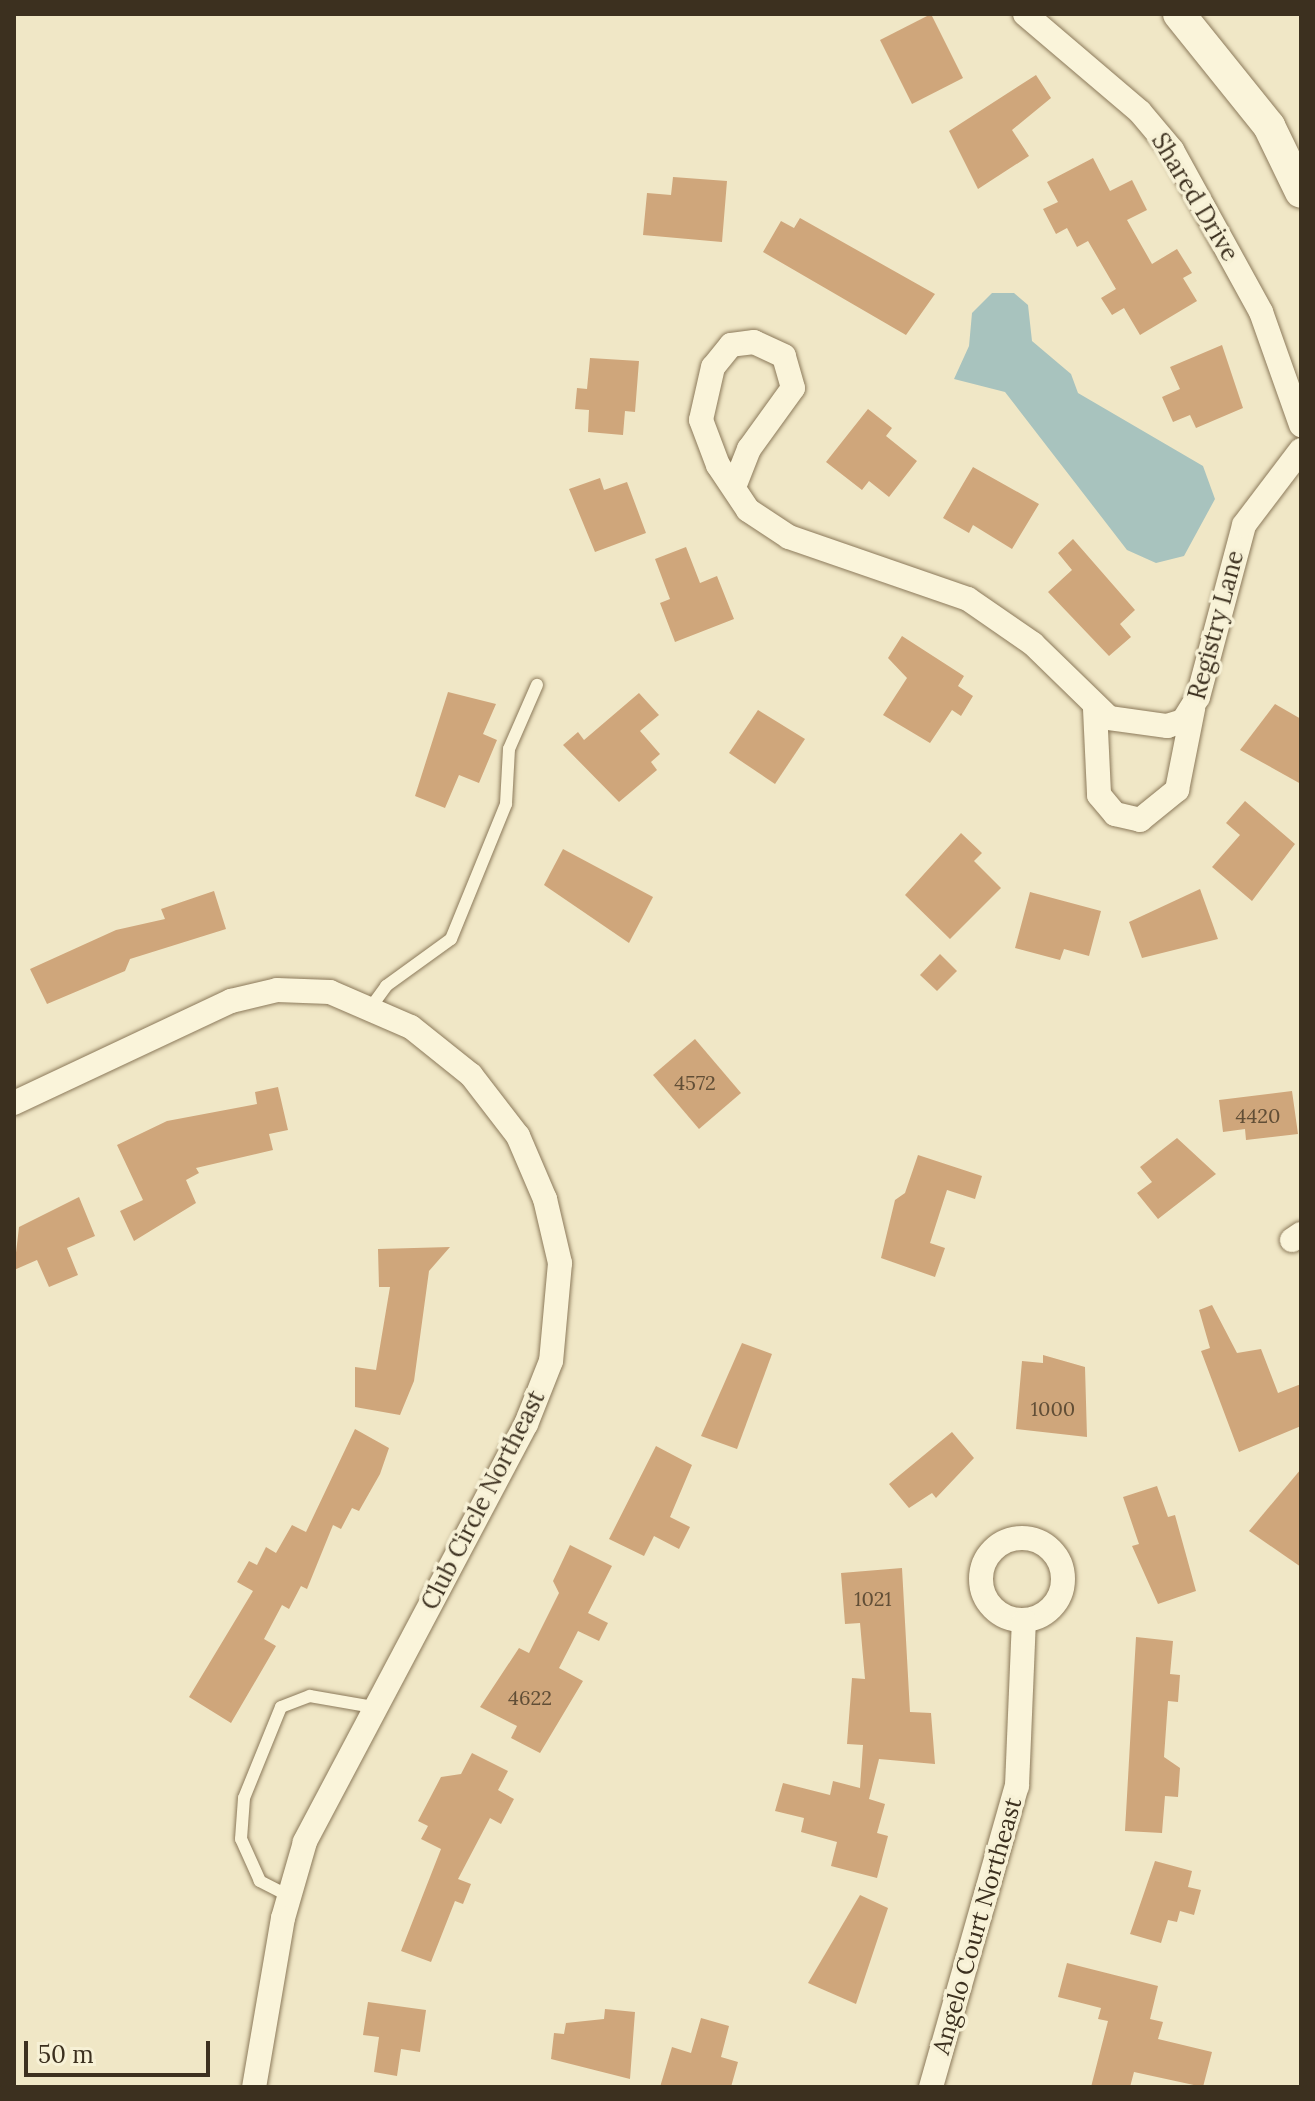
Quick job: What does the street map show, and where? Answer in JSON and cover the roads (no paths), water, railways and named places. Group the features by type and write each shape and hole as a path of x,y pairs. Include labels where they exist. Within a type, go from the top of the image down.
{"main road":[{"path":"1193,20 1269,126 1301,192"}],"street":[{"name":"Shared Drive","path":"1025,14 1131,104 1172,150 1261,312 1301,425"},
{"name":"Registry Lane","path":"734,487 749,449 793,388 784,356 754,342 723,353 703,401 708,447 748,510 789,537 968,599 1033,644 1095,709 1124,724 1154,726 1183,721 1193,709 1244,525 1301,450"},
{"path":"1095,709 1099,795 1115,814 1140,820 1177,790 1193,709"},
{"name":"Club Circle Northeast","path":"14,1103 231,1001 306,989 371,1007 442,1049 496,1104 545,1199 561,1279 539,1395 311,1828 289,1896 254,2087"},
{"name":"Angelo Court Northeast","path":"931,2087 1017,1786 1024,1621"}],"lane":[{"path":"371,1007 386,986 451,939 506,804 509,749 537,685"},
{"path":"289,1896 260,1881 241,1839 244,1798 281,1707 310,1696 373,1707"}],"water":[{"path":"992,293 1014,293 1028,305 1032,341 1071,374 1078,393 1203,466 1215,499 1184,556 1156,563 1127,550 1005,392 954,379 969,346 972,313"}]}
